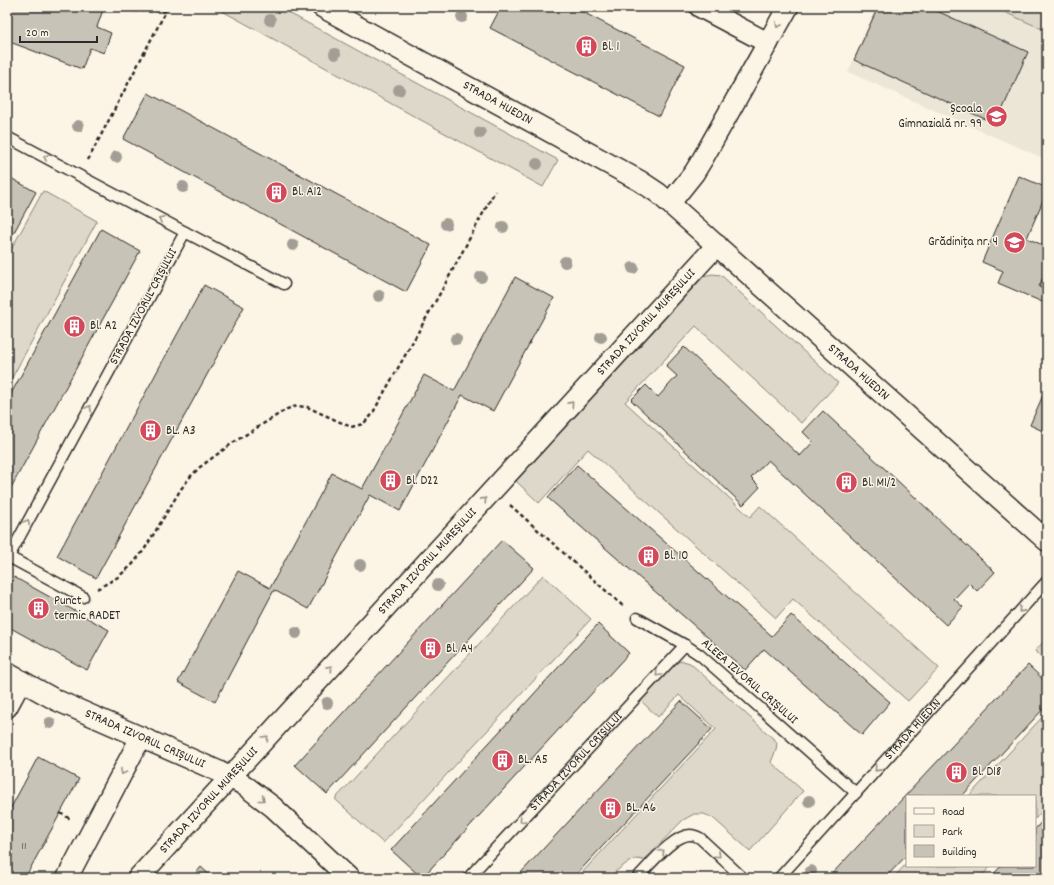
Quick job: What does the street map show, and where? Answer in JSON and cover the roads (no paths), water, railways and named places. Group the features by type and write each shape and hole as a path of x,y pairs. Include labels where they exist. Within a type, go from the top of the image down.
{"street":[{"name":"STRADA HUEDIN","path":"322,7 640,181 658,193 717,244 1047,541"},
{"path":"700,7 768,44"},
{"path":"670,203 702,160 788,7"},
{"name":"STRADA IZVORUL MUREȘULUI","path":"138,878 717,244"},
{"path":"7,707 14,677"},
{"name":"STRADA IZVORUL CRIȘULUI","path":"14,677 56,700 230,776 273,807 349,878"},
{"path":"67,878 141,737"}],"lane":[{"path":"7,137 284,284"},
{"name":"STRADA IZVORUL CRIȘULUI","path":"8,558 185,232"},
{"path":"8,558 83,597"},
{"name":"STRADA HUEDIN","path":"779,878 1047,581"},
{"name":"ALEEA IZVORUL CRIȘULUI","path":"637,618 700,655 856,793"},
{"name":"STRADA IZVORUL CRIȘULUI","path":"468,878 685,645"},
{"path":"637,878 671,843 681,837 691,835 700,838 743,878"}],"place":[{"name":"Bl. 1","path":"587,47"},
{"name":"Școala Gimnazială nr. 99","path":"997,116"},
{"name":"Bl. A12","path":"277,192"},
{"name":"Grădinița nr. 4","path":"1014,242"},
{"name":"Bl. A2","path":"74,326"},
{"name":"BL. A3","path":"150,431"},
{"name":"Bl. D22","path":"391,481"},
{"name":"Bl. M1/2","path":"847,483"},
{"name":"Bl. 10","path":"648,556"},
{"name":"Punct termic RADET","path":"39,608"},
{"name":"Bl. A4","path":"431,649"},
{"name":"BL. A5","path":"502,760"},
{"name":"Bl. D18","path":"956,772"},
{"name":"BL. A6","path":"610,808"}]}
